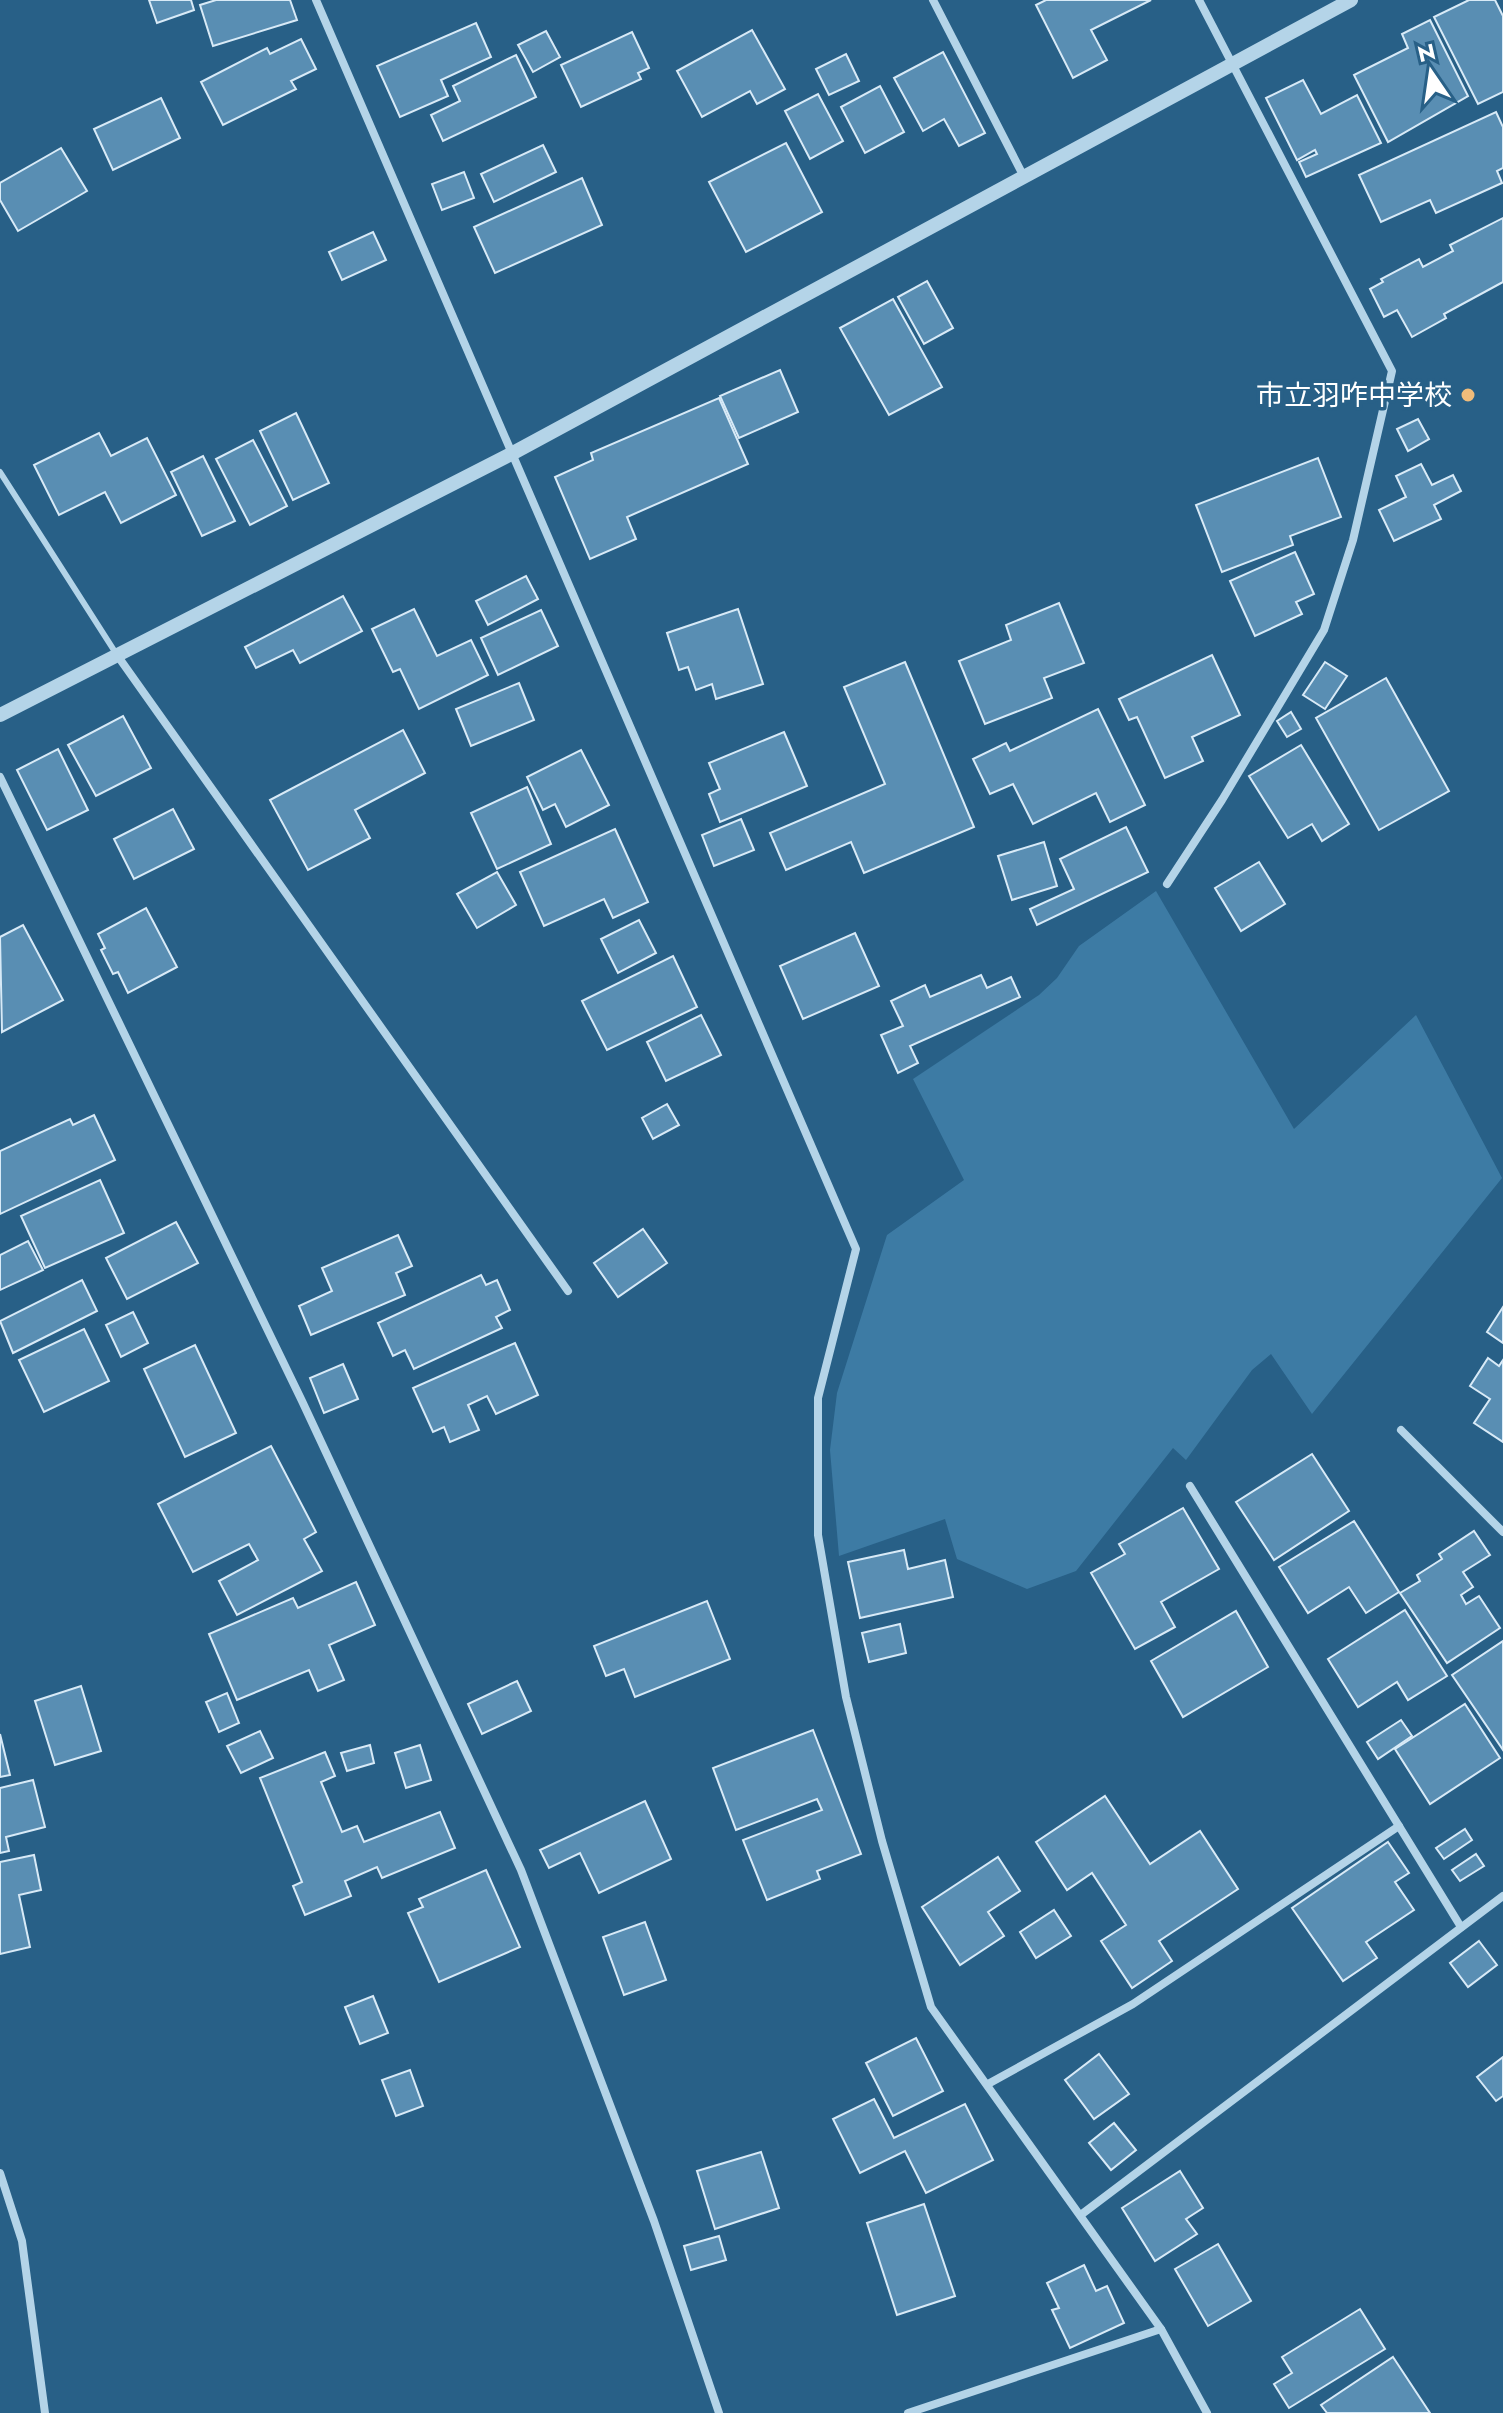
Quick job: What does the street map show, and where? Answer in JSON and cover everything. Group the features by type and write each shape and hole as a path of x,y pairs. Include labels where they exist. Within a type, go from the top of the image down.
{"street":[{"path":"316,0 856,1249 818,1398 818,1535 846,1697 882,1841 931,2007 1082,2214 1161,2329 1207,2413"},
{"path":"933,0 1023,175"},
{"path":"1167,884 1222,800 1324,630 1353,540 1392,371 1199,0"},
{"path":"0,715 513,453 1231,62 1351,0"},
{"path":"117,655 568,1291"},
{"path":"0,777 281,1358 521,1870 654,2221 719,2413"},
{"path":"1401,1430 1503,1532"},
{"path":"1190,1486 1461,1927"},
{"path":"988,2084 1133,2004 1399,1826"},
{"path":"1082,2214 1503,1896"},
{"path":"0,2173 22,2241 45,2413"},
{"path":"908,2413 1161,2329"}],"lane":[{"path":"0,472 117,655"}],"shaded area":[{"path":"1156,891 1294,1129 1416,1015 1502,1178 1312,1414 1271,1354 1252,1370 1186,1460 1173,1448 1076,1571 1027,1589 957,1559 945,1519 839,1556 830,1450 837,1393 887,1235 964,1180 913,1079 1039,995 1057,978 1079,946"}],"building":[{"path":"149,0 191,0 194,10 157,23"},
{"path":"216,0 290,0 297,20 213,46 200,5"},
{"path":"1046,0 1151,0 1091,30 1107,60 1073,78 1036,5"},
{"path":"1469,0 1495,0 1503,16 1503,92 1478,104 1434,17"},
{"path":"1430,20 1468,96 1388,142 1354,75 1408,48 1402,34"},
{"path":"476,23 491,57 441,80 448,96 400,117 377,66"},
{"path":"752,30 785,89 757,104 750,91 702,117 677,71"},
{"path":"546,31 560,57 533,72 518,45"},
{"path":"632,32 649,68 638,73 641,79 581,107 561,65"},
{"path":"301,39 316,69 291,81 296,89 223,125 201,82 267,48 270,54"},
{"path":"943,52 985,133 959,146 944,119 923,131 894,78"},
{"path":"846,54 859,81 829,95 816,69"},
{"path":"516,55 536,97 443,141 431,115 460,101 453,86"},
{"path":"1303,80 1321,114 1357,95 1381,143 1306,177 1299,162 1317,154 1315,150 1297,160 1266,98"},
{"path":"880,86 904,132 865,153 841,107"},
{"path":"818,94 843,141 810,159 785,111"},
{"path":"161,98 180,138 113,170 94,129"},
{"path":"1496,112 1503,127 1503,168 1497,171 1502,183 1436,213 1430,200 1381,222 1359,175"},
{"path":"786,143 822,212 746,252 709,182"},
{"path":"543,145 556,172 494,202 481,174"},
{"path":"61,148 87,191 18,231 0,200 0,183"},
{"path":"464,172 474,198 442,210 432,184"},
{"path":"582,178 602,225 495,273 474,227"},
{"path":"1503,218 1503,282 1444,314 1446,318 1412,337 1397,310 1384,317 1370,289 1383,282 1381,279 1419,259 1423,267 1453,251 1450,245"},
{"path":"373,232 386,260 342,280 329,252"},
{"path":"927,281 953,328 924,344 898,297"},
{"path":"893,299 942,387 889,415 840,328"},
{"path":"780,370 798,412 739,438 720,396"},
{"path":"719,398 748,464 627,517 636,539 590,559 555,477 593,460 591,453"},
{"path":"296,413 329,483 293,500 260,431"},
{"path":"1418,419 1429,439 1408,451 1397,429"},
{"path":"99,433 111,456 147,438 176,495 121,523 105,492 59,515 34,465"},
{"path":"253,440 287,506 250,525 216,459"},
{"path":"203,456 235,521 202,536 171,472"},
{"path":"1318,458 1341,517 1290,536 1293,545 1222,572 1196,505"},
{"path":"1421,464 1432,485 1453,475 1461,491 1434,505 1441,519 1394,541 1379,510 1406,497 1396,476"},
{"path":"1295,552 1314,594 1296,602 1302,614 1255,636 1230,581"},
{"path":"526,576 538,599 488,625 476,601"},
{"path":"343,596 362,631 300,663 293,650 256,668 245,647"},
{"path":"1059,603 1084,663 1044,678 1052,698 985,724 959,661 1011,640 1006,625"},
{"path":"414,609 437,656 471,640 488,675 419,709 400,669 393,672 372,629"},
{"path":"738,609 763,684 716,699 712,684 696,690 688,667 679,670 667,633"},
{"path":"541,610 558,646 498,675 481,638"},
{"path":"1212,655 1240,715 1192,737 1203,761 1165,778 1137,717 1129,720 1119,699"},
{"path":"905,662 974,827 864,873 851,842 786,870 770,833 885,784 844,687"},
{"path":"1325,662 1347,676 1325,709 1303,695"},
{"path":"1386,678 1449,791 1379,830 1316,718"},
{"path":"519,683 534,720 471,746 456,709"},
{"path":"1098,709 1145,805 1110,822 1096,793 1033,824 1013,784 990,794 973,759 1006,743 1010,751"},
{"path":"1291,712 1301,729 1287,737 1277,721"},
{"path":"123,716 151,768 96,796 68,745"},
{"path":"403,730 425,773 355,810 370,838 308,870 270,800"},
{"path":"784,732 807,786 720,822 709,794 720,789 709,763"},
{"path":"1301,745 1349,824 1322,841 1312,824 1288,838 1249,776"},
{"path":"58,749 88,810 47,830 17,770"},
{"path":"581,750 609,805 566,827 555,804 543,810 527,777"},
{"path":"527,787 551,844 497,869 471,813"},
{"path":"173,809 194,849 134,879 114,839"},
{"path":"741,819 754,850 714,866 702,835"},
{"path":"1126,827 1148,872 1037,925 1030,909 1074,889 1060,859"},
{"path":"615,829 648,902 613,918 604,899 544,926 520,872"},
{"path":"1044,842 1057,886 1012,900 998,856"},
{"path":"1259,862 1285,904 1241,931 1215,888"},
{"path":"497,872 516,905 477,928 457,894"},
{"path":"146,908 177,967 128,993 118,972 113,974 101,950 105,948 98,934"},
{"path":"639,920 656,953 618,973 601,939"},
{"path":"23,925 63,1000 2,1032 0,937"},
{"path":"855,933 879,986 803,1019 780,966"},
{"path":"673,956 697,1007 607,1050 582,1001"},
{"path":"981,975 987,988 1011,977 1020,997 910,1046 918,1063 898,1073 881,1035 903,1026 891,1001 925,985 930,997"},
{"path":"701,1015 721,1055 666,1081 647,1042"},
{"path":"667,1104 679,1125 653,1139 642,1118"},
{"path":"94,1115 115,1160 0,1214 0,1151 70,1119 73,1125"},
{"path":"100,1180 124,1233 45,1268 21,1216"},
{"path":"176,1222 198,1263 127,1299 106,1258"},
{"path":"643,1229 667,1263 618,1297 594,1263"},
{"path":"398,1235 412,1266 396,1273 405,1295 311,1335 299,1306 332,1291 322,1268"},
{"path":"28,1241 43,1270 0,1290 0,1255"},
{"path":"481,1275 486,1285 497,1280 510,1310 496,1317 502,1328 414,1369 405,1350 393,1356 378,1323"},
{"path":"82,1280 97,1311 13,1353 0,1321"},
{"path":"1503,1307 1503,1343 1487,1332"},
{"path":"133,1312 148,1343 121,1357 106,1325"},
{"path":"84,1329 109,1381 44,1412 19,1360"},
{"path":"515,1343 538,1395 496,1414 487,1396 468,1405 479,1430 450,1442 444,1427 433,1432 413,1388"},
{"path":"195,1345 236,1433 185,1457 144,1369"},
{"path":"1488,1358 1499,1366 1503,1360 1503,1442 1474,1423 1490,1399 1470,1386"},
{"path":"343,1364 358,1399 324,1413 310,1378"},
{"path":"271,1446 316,1532 304,1539 322,1571 237,1615 219,1581 258,1560 249,1544 193,1572 158,1504"},
{"path":"1312,1454 1349,1511 1274,1560 1236,1502"},
{"path":"1183,1508 1219,1569 1161,1602 1175,1627 1135,1649 1091,1573 1125,1554 1119,1544"},
{"path":"1354,1521 1399,1592 1366,1613 1349,1587 1308,1613 1279,1567"},
{"path":"1474,1531 1490,1555 1463,1572 1473,1587 1461,1595 1466,1604 1479,1596 1500,1628 1447,1663 1400,1593 1420,1581 1417,1575 1442,1559 1439,1554"},
{"path":"904,1550 908,1569 945,1560 953,1597 860,1618 848,1562"},
{"path":"356,1582 375,1625 329,1645 344,1680 318,1691 309,1670 237,1700 209,1634 293,1598 298,1608"},
{"path":"707,1601 730,1659 635,1697 624,1669 606,1676 594,1646"},
{"path":"1405,1610 1447,1676 1408,1700 1397,1682 1358,1707 1328,1659"},
{"path":"1236,1611 1268,1667 1183,1717 1151,1661"},
{"path":"900,1624 906,1653 869,1662 862,1633"},
{"path":"1503,1641 1503,1750 1452,1675"},
{"path":"517,1681 531,1711 482,1734 468,1704"},
{"path":"81,1686 101,1751 55,1765 35,1701"},
{"path":"227,1693 239,1723 219,1732 206,1702"},
{"path":"1465,1704 1500,1758 1430,1804 1395,1749"},
{"path":"1401,1720 1412,1736 1378,1759 1367,1742"},
{"path":"813,1730 861,1854 817,1871 820,1879 767,1900 743,1840 822,1810 817,1799 736,1830 713,1768"},
{"path":"260,1731 273,1758 241,1773 227,1746"},
{"path":"0,1734 10,1775 0,1777"},
{"path":"370,1745 374,1763 347,1771 341,1753"},
{"path":"420,1745 431,1780 406,1788 395,1753"},
{"path":"325,1752 335,1776 321,1782 342,1832 357,1826 364,1842 440,1812 455,1848 382,1878 377,1867 345,1881 351,1896 305,1915 293,1886 302,1882 260,1778"},
{"path":"33,1780 45,1827 6,1837 9,1851 0,1853 0,1788"},
{"path":"1105,1796 1150,1864 1200,1831 1238,1889 1159,1941 1172,1961 1132,1988 1101,1941 1126,1925 1092,1873 1067,1890 1036,1842"},
{"path":"645,1801 671,1859 599,1893 580,1853 549,1868 540,1850"},
{"path":"1465,1829 1472,1840 1444,1859 1436,1848"},
{"path":"1388,1842 1409,1873 1395,1882 1414,1910 1366,1942 1377,1958 1343,1981 1292,1908"},
{"path":"1476,1854 1484,1866 1460,1881 1452,1870"},
{"path":"34,1855 41,1890 19,1895 30,1947 0,1954 0,1862"},
{"path":"998,1857 1020,1891 988,1912 1004,1936 960,1965 922,1907"},
{"path":"486,1870 520,1947 439,1982 408,1913 423,1907 419,1899"},
{"path":"1054,1910 1071,1936 1036,1958 1020,1932"},
{"path":"645,1922 666,1980 624,1995 603,1937"},
{"path":"1479,1941 1497,1965 1468,1987 1450,1963"},
{"path":"373,1996 388,2033 360,2044 345,2007"},
{"path":"916,2038 943,2091 893,2116 866,2063"},
{"path":"1099,2054 1129,2094 1094,2119 1065,2080"},
{"path":"1503,2057 1503,2096 1496,2101 1477,2077"},
{"path":"410,2070 423,2106 396,2116 382,2080"},
{"path":"874,2099 894,2138 965,2104 993,2160 926,2193 905,2151 860,2173 833,2119"},
{"path":"1114,2123 1136,2150 1111,2170 1089,2143"},
{"path":"761,2152 779,2208 715,2229 697,2171"},
{"path":"1180,2171 1203,2208 1186,2219 1197,2234 1155,2261 1122,2208"},
{"path":"924,2204 955,2296 897,2315 867,2223"},
{"path":"719,2236 726,2260 691,2270 684,2246"},
{"path":"1218,2244 1251,2301 1208,2326 1175,2269"},
{"path":"1084,2265 1096,2291 1107,2286 1124,2323 1070,2348 1052,2310 1059,2308 1047,2283"},
{"path":"1360,2309 1385,2349 1289,2408 1274,2384 1292,2373 1282,2357"},
{"path":"1393,2357 1430,2413 1327,2413 1321,2405"}],"place":[{"name":"市立羽咋中学校","path":"1468,395"}]}
